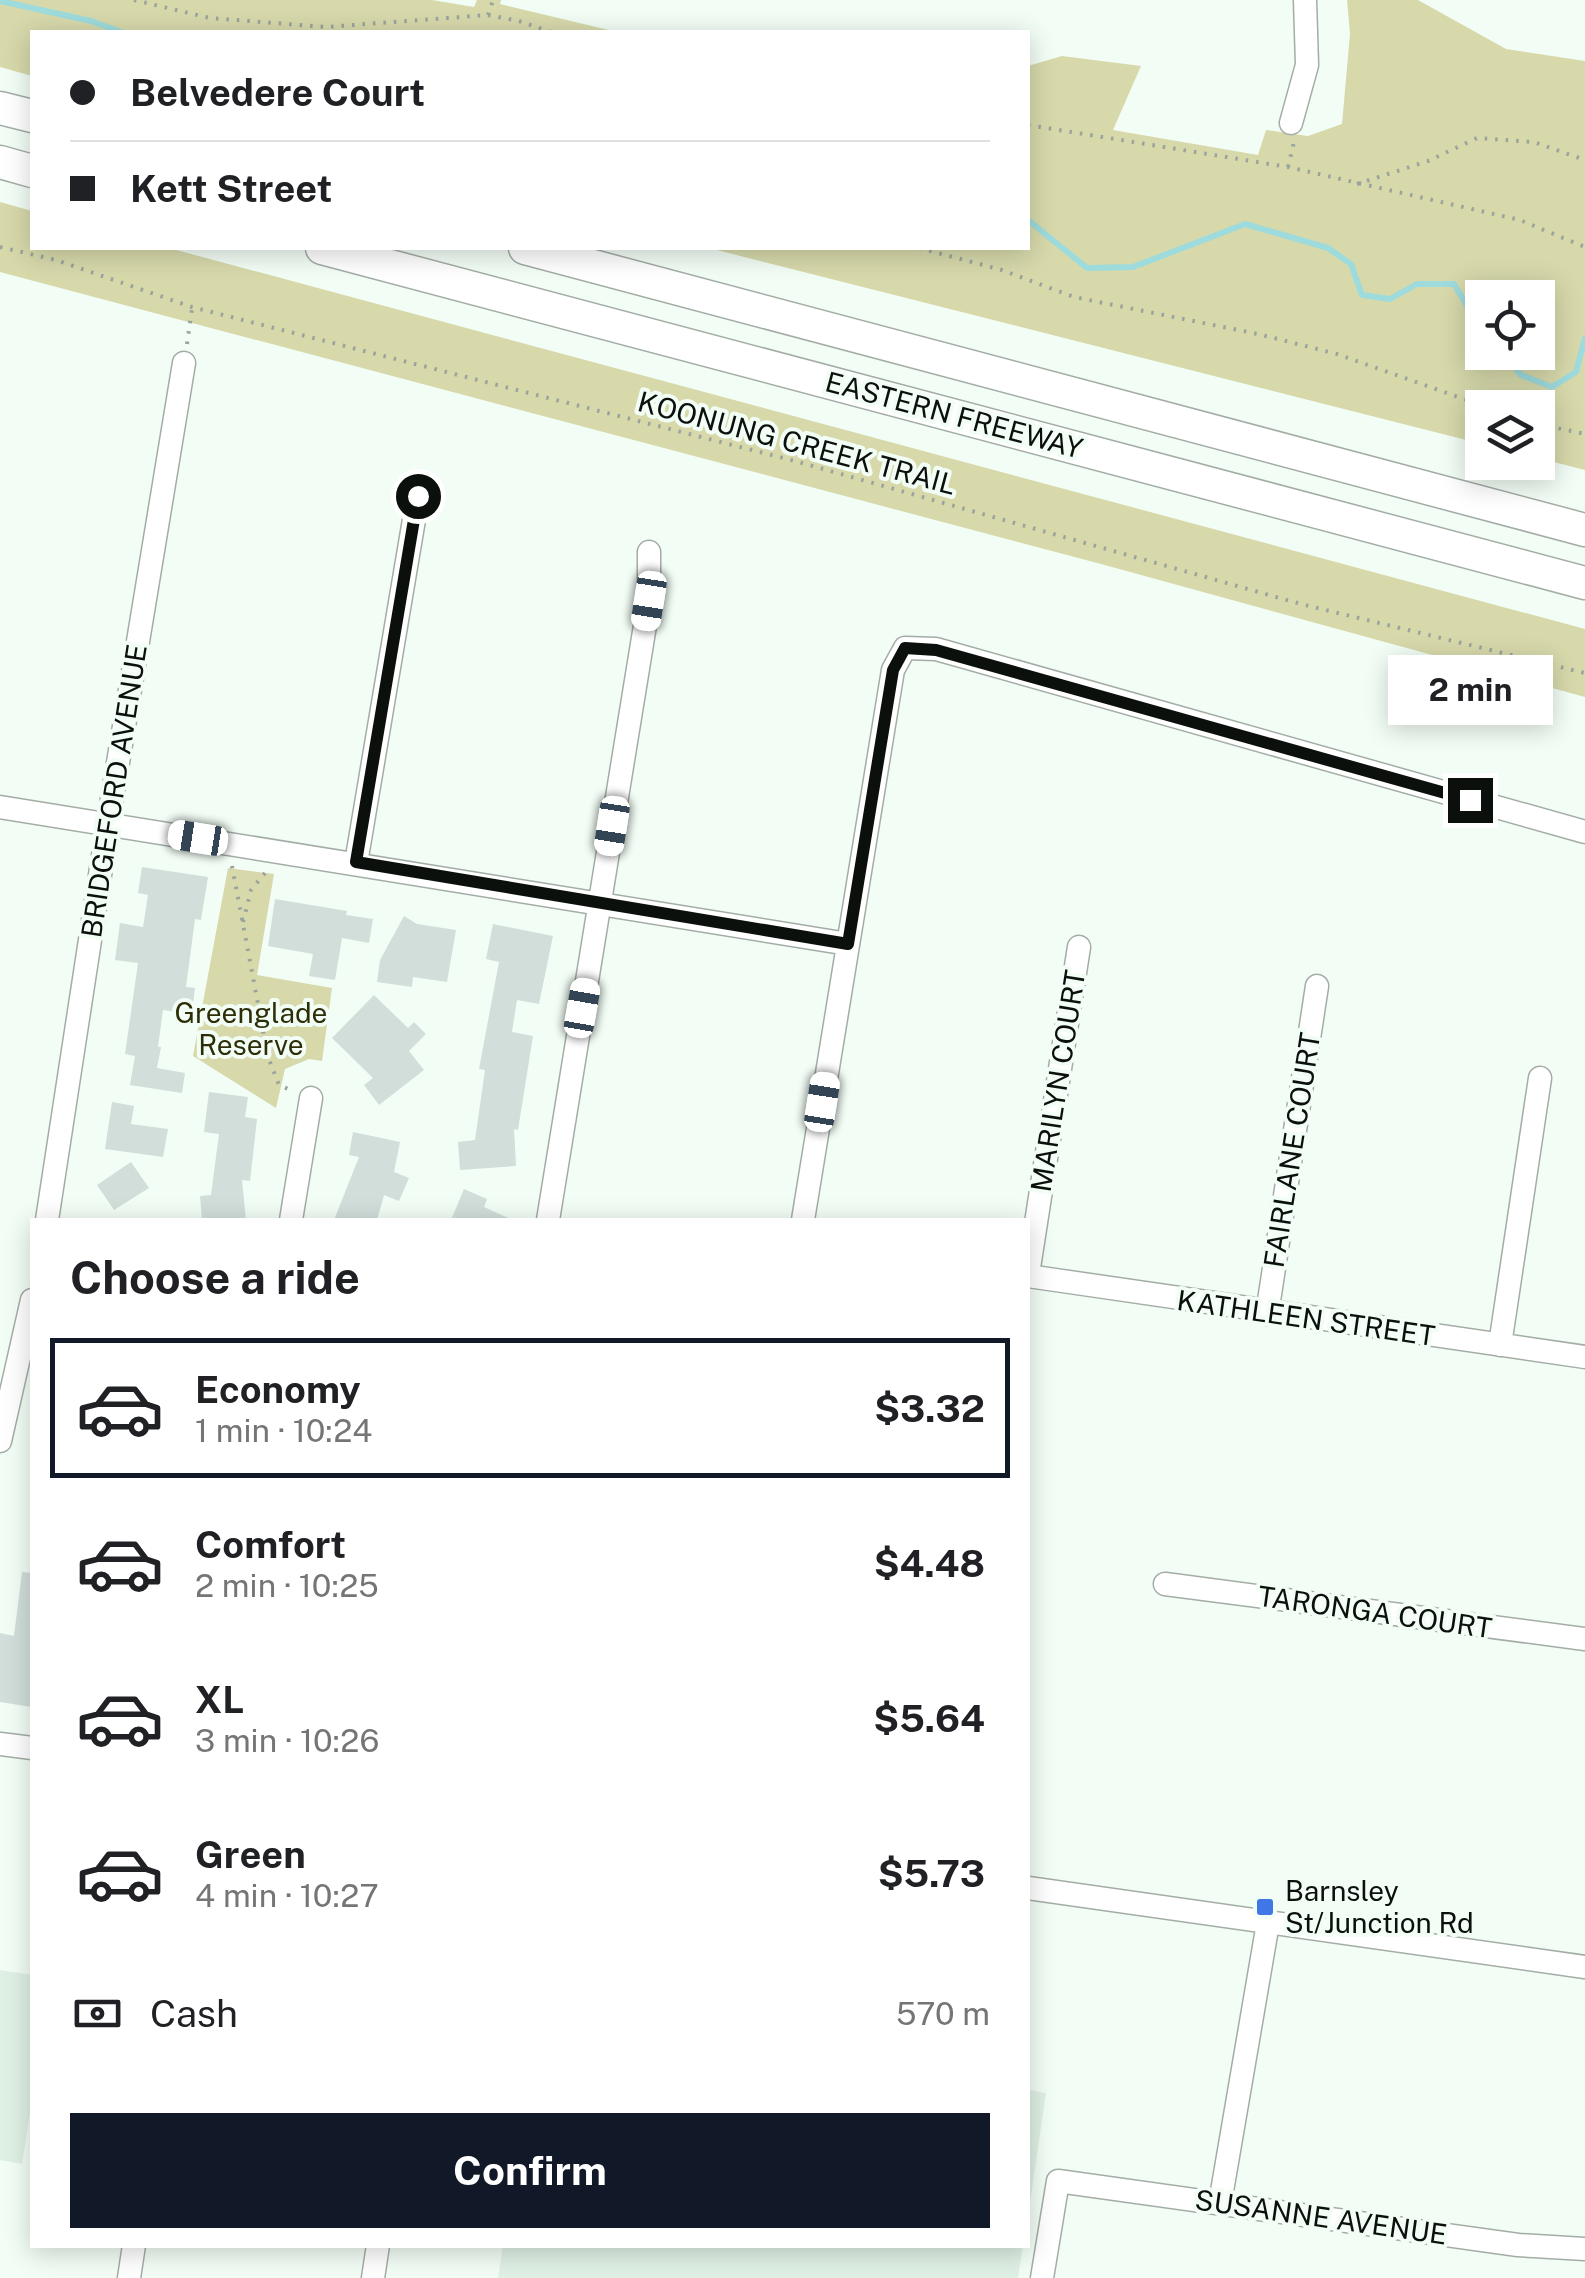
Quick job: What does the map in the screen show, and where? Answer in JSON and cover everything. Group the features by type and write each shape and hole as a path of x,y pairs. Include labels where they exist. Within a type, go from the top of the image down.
{"highway":[{"path":"0,108 30,116"},
{"path":"0,162 30,170"},
{"name":"EASTERN FREEWAY","path":"330,250 1585,583"},
{"name":"EASTERN FREEWAY","path":"533,250 1585,530"}],"street":[{"path":"1291,123 1307,65 1305,0"},
{"name":"BRIDGEFORD AVENUE","path":"47,1218 184,363"},
{"path":"356,862 418,496"},
{"path":"548,1218 649,601 649,552"},
{"path":"803,1218 893,670 905,648 936,650 1585,832"},
{"path":"0,807 848,944"},
{"name":"MARILYN COURT","path":"1030,1262 1079,947"},
{"name":"FAIRLANE COURT","path":"1267,1314 1317,986"},
{"path":"1500,1345 1540,1078"},
{"path":"291,1218 311,1098"},
{"name":"KATHLEEN STREET","path":"1030,1275 1267,1314 1585,1357"},
{"path":"0,1442 30,1309"},
{"name":"TARONGA COURT","path":"1165,1584 1585,1639"},
{"path":"0,1744 30,1748"},
{"path":"1030,1888 1585,1967"},
{"path":"1220,2203 1268,1923"},
{"name":"SUSANNE AVENUE","path":"1042,2278 1058,2181 1518,2245 1585,2249"},
{"path":"129,2278 134,2248"},
{"path":"373,2278 378,2248"}],"path":[{"path":"134,0 210,18 326,27 488,15 545,30"},
{"path":"488,15 493,0"},
{"path":"1030,126 1288,167 1520,220 1585,247"},
{"path":"1356,184 1428,161 1477,138 1534,142 1585,160"},
{"name":"KOONUNG CREEK TRAIL","path":"0,247 56,260 192,306 794,460 1301,604 1585,673"},
{"path":"927,250 1002,270 1074,297 1337,354 1465,400"},
{"path":"184,363 192,306"},
{"path":"1555,428 1585,434"},
{"path":"228,843 268,1058 278,1086 311,1098"},
{"path":"242,927 251,890 282,852"}],"shaded area":[{"path":"0,1970 30,1975 30,2113 22,2164 0,2160"},
{"path":"1030,2090 1046,2093 1030,2202"},
{"path":"503,2248 1023,2248 1018,2278 498,2278"}],"green space":[{"path":"0,0 432,0 474,7 477,0 501,0 500,4 609,30 30,30 30,75 0,67"},
{"path":"1347,0 1418,0 1506,49 1585,61 1585,470 1555,462 1555,390 1465,390 1465,440 717,250 1030,250 1030,65 1062,56 1141,66 1113,130 1258,155 1266,130 1308,136 1342,124 1350,34"},
{"path":"0,202 30,210 30,250 176,250 1585,629 1585,697 1101,564 0,272"},
{"name":"Greenglade Reserve","path":"228,868 274,874 257,975 332,988 322,1061 309,1059 285,1069 276,1108 193,1056"}],"building":[{"path":"142,867 208,877 201,920 195,919 186,987 195,988 192,1014 163,1010 158,1047 157,1068 185,1073 182,1093 130,1085 135,1056 125,1054 138,963 115,960 120,923 143,927 148,895 138,893"},
{"path":"275,899 373,919 369,943 342,938 335,980 309,976 313,954 268,946"},
{"path":"404,916 417,924 456,930 447,982 413,977 412,987 377,982 380,960"},
{"path":"493,924 553,936 539,1004 517,1000 512,1032 533,1036 518,1130 514,1129 516,1166 460,1170 458,1142 475,1140 485,1070 479,1069 499,962 486,959"},
{"path":"374,995 408,1028 414,1022 426,1034 409,1051 424,1070 379,1105 364,1085 373,1078 332,1038"},
{"path":"209,1092 248,1097 245,1117 257,1119 250,1181 242,1180 246,1218 202,1218 200,1196 211,1195 219,1134 204,1132"},
{"path":"112,1102 134,1106 131,1124 168,1129 163,1157 105,1149"},
{"path":"353,1132 400,1142 394,1172 409,1178 399,1201 384,1195 378,1218 335,1218 359,1157 349,1155"},
{"path":"131,1162 149,1188 114,1210 97,1185"},
{"path":"464,1189 487,1199 484,1207 509,1218 452,1218"},
{"path":"22,1572 30,1573 30,1707 0,1702 0,1633 14,1636"}],"waterway":[{"path":"0,1 116,30"},
{"path":"1030,222 1087,268 1133,267 1245,224 1328,248 1351,264 1362,295 1390,299 1417,284 1454,284 1465,302"},
{"path":"1517,370 1552,387 1576,372 1585,338"}],"place":[{"name":"Barnsley St/Junction Rd","path":"1265,1907"}],"route":[{"path":"418,496 356,862 848,944 893,670 905,648 936,650 1470,800"}]}
